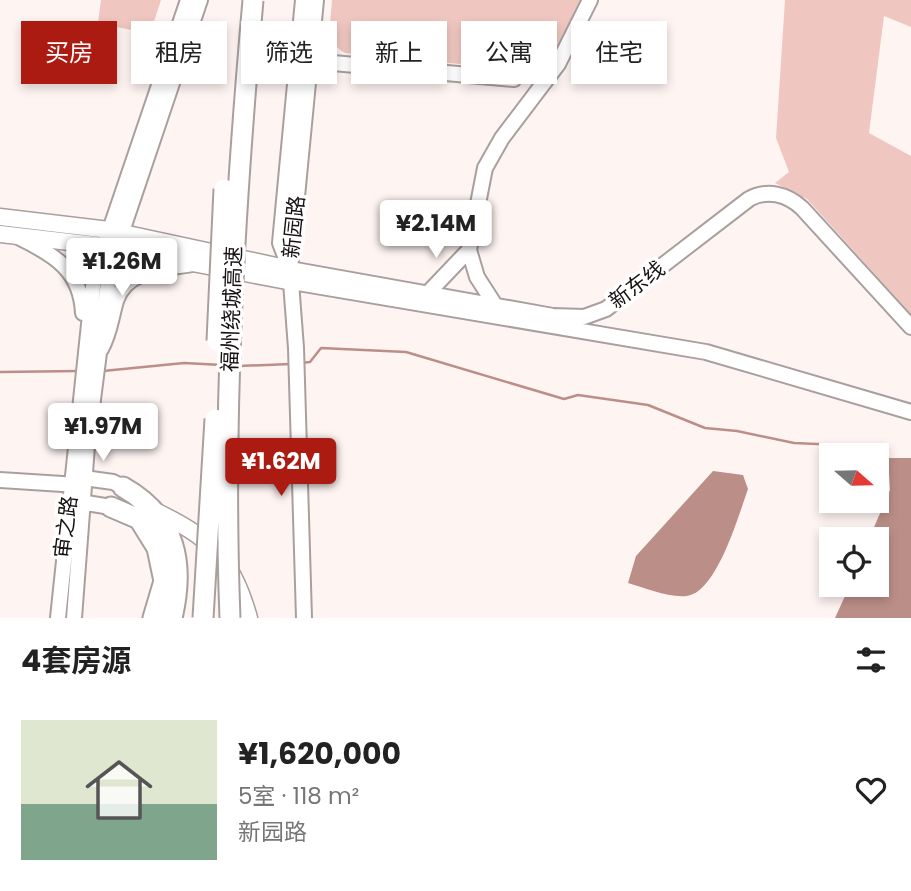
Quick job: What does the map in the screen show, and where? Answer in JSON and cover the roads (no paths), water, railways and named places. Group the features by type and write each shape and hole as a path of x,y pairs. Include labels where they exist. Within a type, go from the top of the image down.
{"highway":[{"name":"福州绕城高速","path":"217,618 215,419 224,195 240,0"},
{"name":"福州绕城高速","path":"232,618 229,590 231,329 238,169 253,0"},
{"path":"203,618 215,419"},
{"path":"123,488 152,510 170,532 179,567 172,618"},
{"path":"111,507 139,519 158,548 164,582 153,618"}],"main road":[{"path":"113,239 188,0"},
{"path":"113,239 200,0"},
{"name":"新园路","path":"291,275 281,243 303,0"},
{"name":"新园路","path":"314,21 316,0"},
{"path":"498,311 477,277 469,250 478,193 490,157 558,64 590,0"},
{"path":"337,63 461,74"},
{"name":"新园路","path":"291,275 308,84"},
{"name":"新东线","path":"291,275 428,293 498,311 566,317 599,312 749,199 771,194 793,201 802,208 911,327"},
{"path":"0,217 291,275"},
{"path":"6,234 113,239 196,263 291,275"},
{"path":"6,234 54,256 67,266 77,280 91,356"},
{"name":"审之路","path":"58,618 76,501 88,390 92,288 113,239"},
{"path":"428,293 469,250"},
{"path":"91,356 110,333 118,297 134,277 196,263"},
{"path":"291,275 296,348 304,618"},
{"name":"新东线","path":"291,275 498,311 722,356 911,412"},
{"path":"0,480 113,482 123,488"},
{"path":"76,501 111,507"},
{"name":"审之路","path":"74,618 76,501"},
{"path":"152,510 195,530 222,558 238,582 249,618"}],"waterway":[{"path":"301,363 310,362 321,348 406,352 564,399 578,395 648,405 705,428 737,431 794,443 819,444"},
{"path":"103,371 184,363 222,365"},
{"path":"239,366 291,364"},
{"path":"0,372 79,371"}]}
